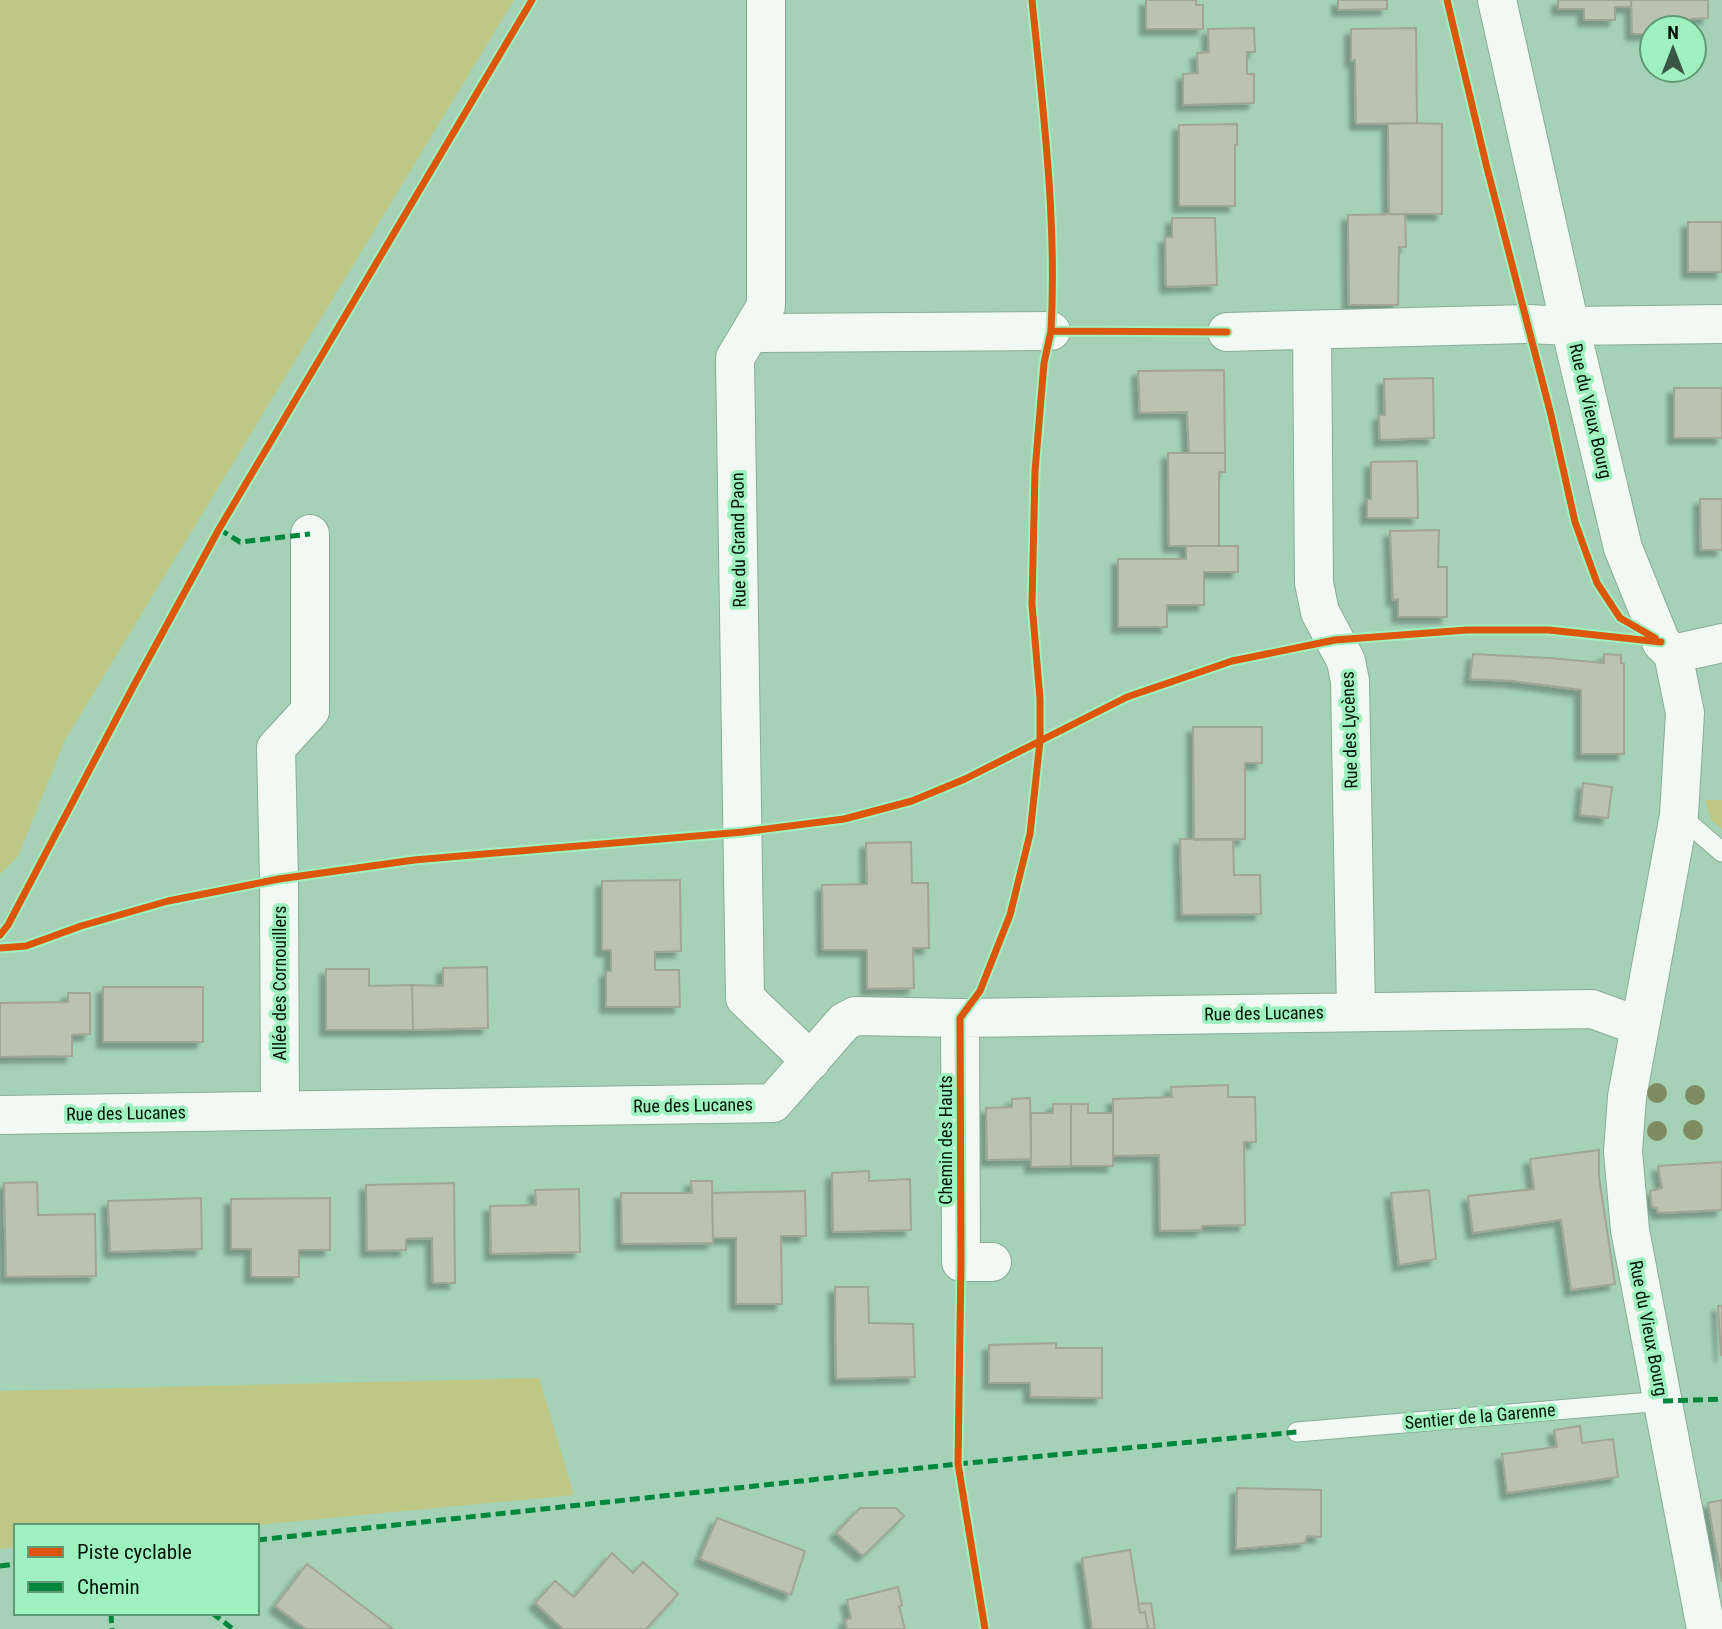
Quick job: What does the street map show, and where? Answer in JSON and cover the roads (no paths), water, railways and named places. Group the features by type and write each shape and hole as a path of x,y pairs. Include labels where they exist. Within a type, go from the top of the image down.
{"street":[{"name":"Rue du Grand Paon","path":"766,0 766,306 735,358 746,998 811,1061"},
{"name":"Rue du Vieux Bourg","path":"1497,0 1623,548 1661,642 1673,654 1685,713 1679,815 1627,1097 1623,1152 1630,1230 1706,1629"},
{"path":"1227,332 1528,324 1722,324"},
{"name":"Rue des Lycènes","path":"1312,330 1314,583 1320,612 1346,661 1350,681 1356,1012"},
{"path":"750,333 1051,331"},
{"name":"Allée des Cornouillers","path":"280,1110 276,748 310,711 310,534"},
{"path":"1673,654 1722,643"},
{"name":"Rue des Lucanes","path":"0,1115 774,1103 844,1021 855,1016 1592,1009 1639,1026"},
{"name":"Chemin des Hauts","path":"960,1017 961,1262 992,1262"}],"lane":[{"path":"1679,815 1722,852"},
{"name":"Sentier de la Garenne","path":"1297,1432 1663,1401"}]}
